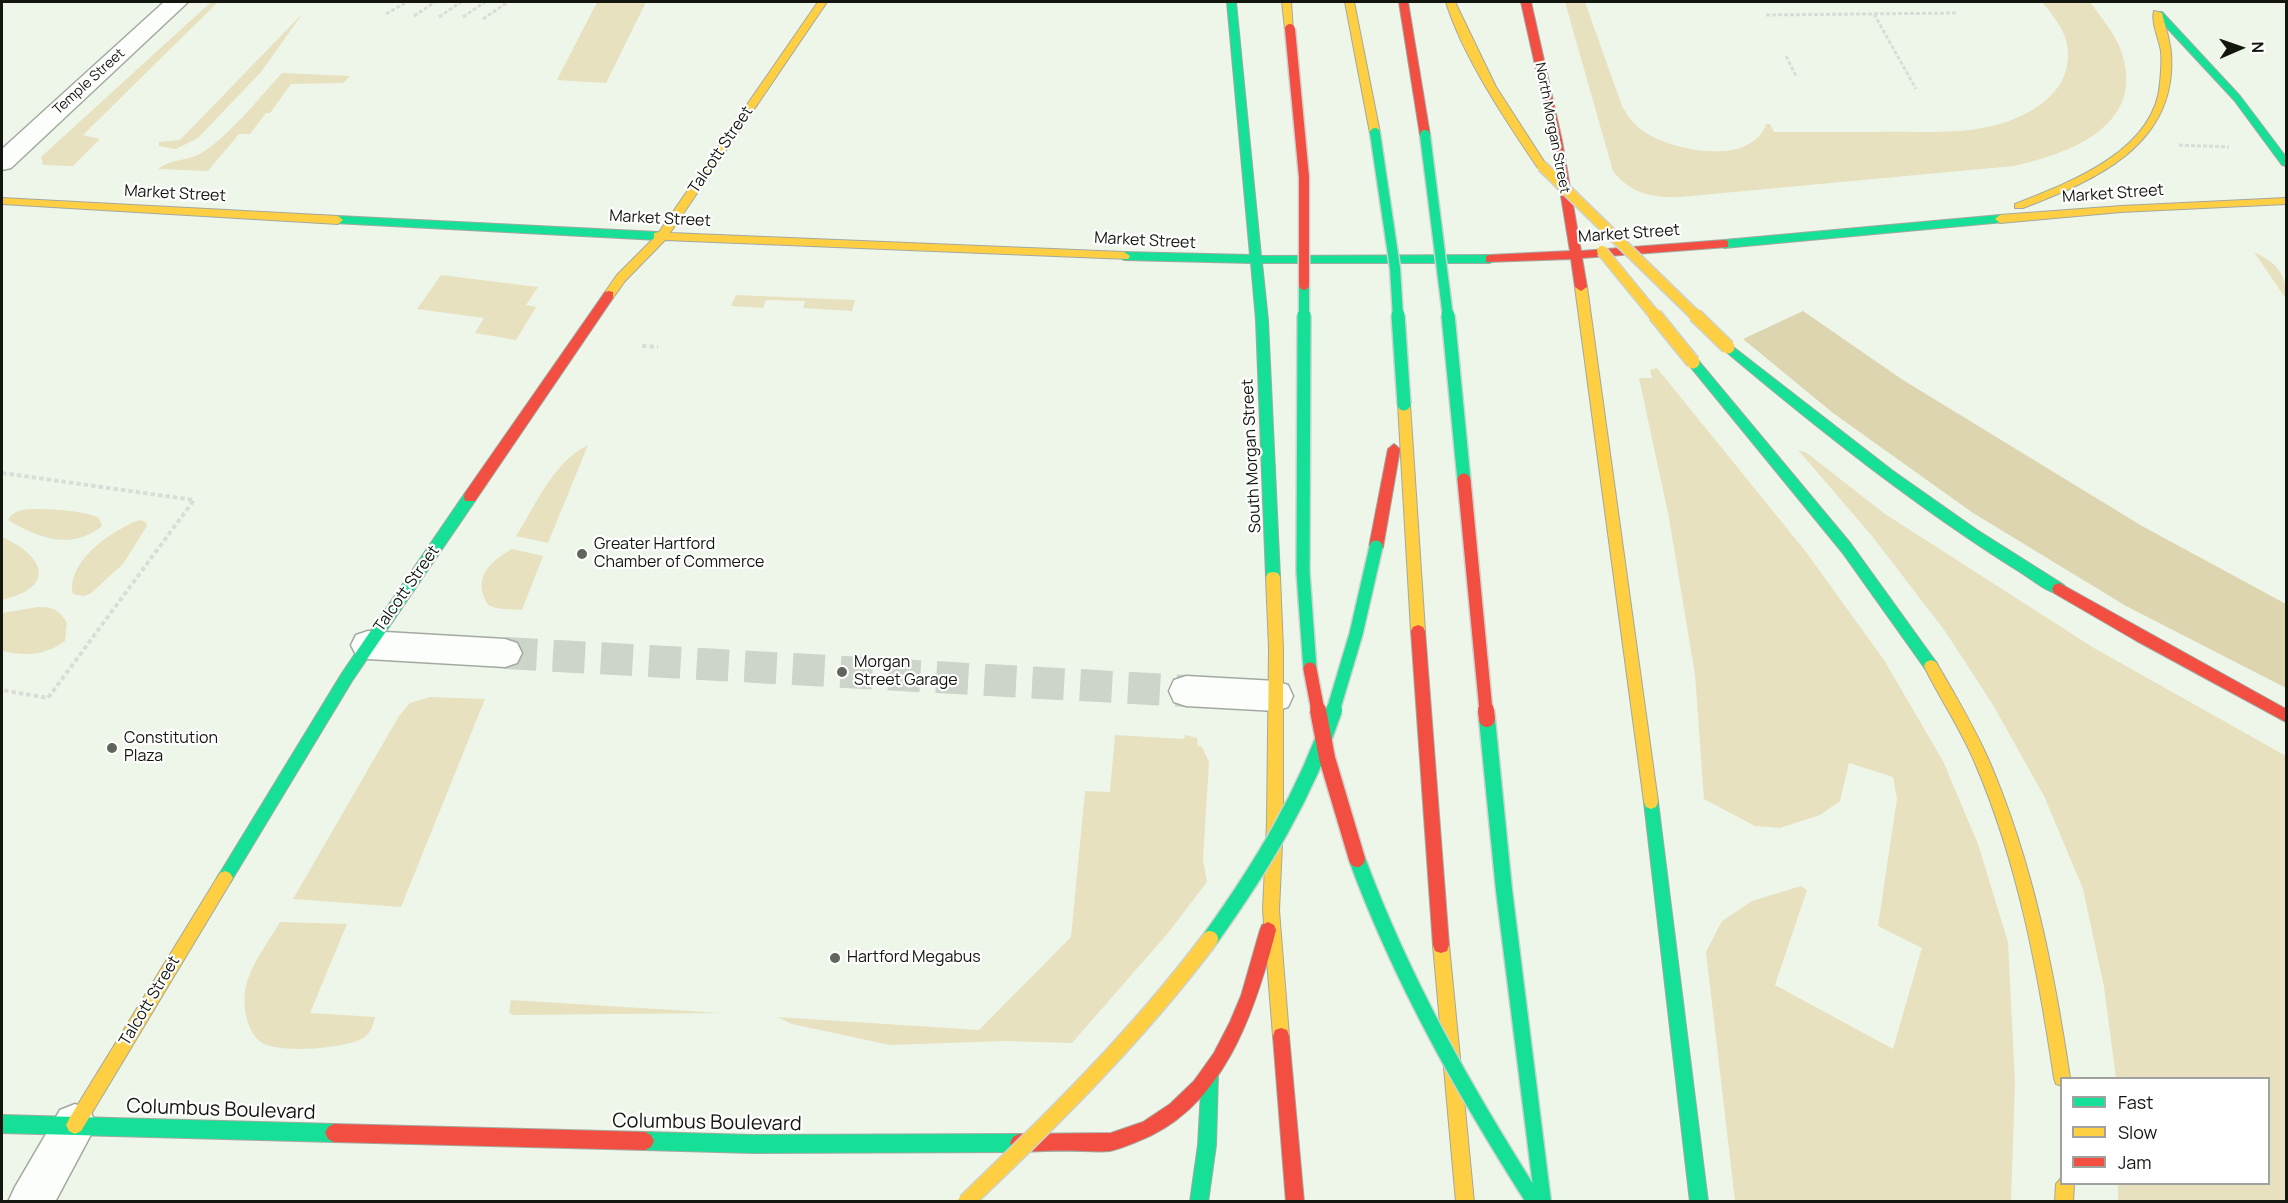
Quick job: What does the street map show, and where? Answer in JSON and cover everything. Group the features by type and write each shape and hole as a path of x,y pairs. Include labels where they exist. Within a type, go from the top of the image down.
{"main road":[{"name":"Talcott Street","path":"75,1125 314,728 368,645 621,278 662,236 822,2"},
{"name":"South Morgan Street","path":"1232,2 1262,320 1271,514 1276,696 1275,822 1271,910"},
{"path":"1286,2 1304,177 1303,572 1305,633 1315,700 1337,801 1350,842 1364,884 1401,971 1448,1064 1535,1202"},
{"path":"1349,2 1375,133 1395,268 1432,860 1465,1202"},
{"path":"1403,2 1425,135 1446,300 1504,890 1543,1202"},
{"path":"1450,2 1469,45 1508,117 1589,235 1839,539 1892,608 1936,675 1964,724 2004,818 2036,920 2054,1014 2061,1077"},
{"name":"North Morgan Street","path":"1526,2 1557,141 1576,255 1652,810 1699,1202"},
{"path":"2153,7 2237,98 2286,163"},
{"path":"1968,222 2037,200 2100,172 2116,162 2147,130 2157,116 2166,88 2168,60 2166,44 2153,7"},
{"path":"1542,166 1728,347 1858,453 2004,555 2131,632 2286,716"},
{"name":"Market Street","path":"2,201 662,236 1257,261 1404,262 1576,255 2201,204 2286,201"},
{"path":"966,1202 1059,1110 1166,996 1251,881 1291,812 1325,737 1347,671 1362,615 1404,404"},
{"path":"1271,910 1295,1202"},
{"name":"Columbus Boulevard","path":"2,1124 753,1144 1112,1142 1130,1140 1157,1127 1184,1105 1210,1074 1233,1036 1251,993 1263,953 1271,910"},
{"path":"1199,1202 1207,1145 1210,1074"},
{"path":"2064,1202 2065,1185"}],"street":[{"name":"Temple Street","path":"2,162 177,2"},
{"path":"368,645 505,653"},
{"path":"1186,692 1276,696"},
{"name":"Talcott Street","path":"30,1202 75,1125"}],"path":[{"path":"386,14 407,2"},
{"path":"414,16 435,2"},
{"path":"439,16 461,2"},
{"path":"463,17 485,2"},
{"path":"483,19 508,2"},
{"path":"1766,15 1958,13"},
{"path":"1874,14 1916,89"},
{"path":"1786,56 1796,76"},
{"path":"2177,145 2238,148"},
{"path":"642,346 658,347"},
{"path":"2,473 194,501 48,698 2,690"}],"shaded area":[{"path":"211,2 218,2 83,135 100,139 73,166 43,165 41,157"},
{"path":"597,2 646,2 606,83 557,80"},
{"path":"1565,2 1585,2 1622,106 1632,121 1659,140 1693,149 1729,150 1745,146 1758,137 1766,124 1770,124 1774,132 1948,132 1992,126 2023,115 2037,107 2059,86 2068,57 2062,30 2042,2 2090,2 2120,48 2126,74 2124,97 2114,115 2100,131 2081,143 2059,153 2014,166 1661,197 1635,190 1613,171"},
{"path":"303,13 261,72 198,138 176,149 159,146 159,142 180,140"},
{"path":"282,73 350,76 343,83 291,84 270,113 266,113 250,134 239,134 208,171 158,169 167,163 198,155 209,148 242,117"},
{"path":"2254,252 2279,270 2285,282 2286,299"},
{"path":"441,275 538,287 526,305 536,307 516,340 475,333 484,318 417,309"},
{"path":"736,295 855,300 852,311 803,308 805,301 766,300 763,308 731,306"},
{"path":"1803,311 1903,380 2142,526 2286,604 2286,688 2126,606 1973,513 1833,413 1743,339"},
{"path":"1657,368 1806,552 1884,660 1943,761 1978,844 2008,942 2015,1082 2011,1201 1735,1201 1706,952 1722,921 1752,901 1801,886 1807,890 1775,985 1893,1049 1922,948 1878,926 1897,799 1893,777 1849,763 1840,801 1820,815 1780,828 1755,826 1704,799 1695,675 1669,518 1639,378 1652,378 1650,370"},
{"path":"588,445 548,543 516,536 555,473 565,462"},
{"path":"1798,450 1807,453 1885,514 2094,648 2286,756 2286,1201 2118,1201 2118,1185 2270,1185 2270,1077 2116,1077 2104,987 2083,889 2044,796 1993,705 1945,631 1872,536"},
{"path":"41,509 85,513 99,518 102,526 90,534 67,540 31,532 8,520 18,511"},
{"path":"139,520 146,522 147,526 123,564 90,594 83,596 73,594 73,582 84,559 105,539"},
{"path":"2,537 28,553 39,571 38,579 31,587 20,594 2,600"},
{"path":"512,549 543,556 522,610 490,606 487,604 482,589 484,574 488,568"},
{"path":"38,607 56,610 61,615 67,623 65,641 50,650 35,654 2,651 2,613"},
{"path":"430,697 485,699 401,907 293,899 399,716 410,703"},
{"path":"1115,735 1184,739 1185,735 1197,738 1198,746 1202,747 1209,762 1203,860 1207,882 1168,933 1072,1043 1006,1041 890,1045 792,1024 777,1017 979,1030 1071,937 1085,791 1110,792"},
{"path":"280,922 347,924 310,1013 375,1017 373,1026 365,1037 344,1045 313,1049 269,1046 256,1038 245,1012 247,983 254,965"},
{"path":"511,1000 721,1013 513,1015 509,1013"}],"tunnel":[{"path":"505,653 1186,691"}],"traffic: fast":[{"path":"1231,2 1262,320 1273,577"},
{"path":"2159,14 2237,98 2286,163"},
{"path":"1375,133 1395,268 1404,404"},
{"path":"1425,135 1446,300 1464,480"},
{"path":"1724,244 2000,219"},
{"path":"338,220 658,236"},
{"path":"1124,256 1320,261 1490,259"},
{"path":"1304,285 1303,572 1310,669"},
{"path":"1728,347 1807,412 1930,505 2059,589"},
{"path":"1693,362 1847,548 1931,666"},
{"path":"225,878 347,677 470,497"},
{"path":"1210,939 1264,860 1309,775 1340,691 1376,547"},
{"path":"1487,719 1504,890 1543,1202"},
{"path":"1651,802 1699,1202"},
{"path":"1357,859 1393,949 1435,1036 1483,1120 1535,1202"},
{"path":"1199,1202 1207,1145 1210,1074"},
{"path":"2,1124 334,1133"},
{"path":"645,1141 753,1144 1019,1143"}],"traffic: slow":[{"path":"609,295 621,278 662,236 822,2"},
{"path":"1286,2 1290,29"},
{"path":"1349,2 1375,133"},
{"path":"1450,2 1469,45 1492,87 1542,166"},
{"path":"2019,206 2086,178 2114,160 2138,140 2155,115 2165,87 2166,53 2157,13"},
{"path":"1542,166 1728,347"},
{"path":"2,201 338,220"},
{"path":"2000,219 2121,209 2286,201"},
{"path":"658,236 1124,256"},
{"path":"1602,251 1693,362"},
{"path":"1581,287 1651,802"},
{"path":"1404,404 1418,631"},
{"path":"1273,577 1276,648 1275,822 1271,910 1281,1036"},
{"path":"1931,666 1959,713 1982,762 2019,864 2045,971 2062,1077"},
{"path":"75,1125 225,878"},
{"path":"966,1202 1063,1108 1125,1043 1183,975 1210,939"},
{"path":"1441,945 1465,1202"},
{"path":"2064,1202 2065,1185"}],"traffic: jam":[{"path":"1403,2 1425,135"},
{"path":"1526,2 1557,141 1581,287"},
{"path":"1290,29 1304,177 1304,285"},
{"path":"1490,259 1724,244"},
{"path":"470,497 609,295"},
{"path":"1376,547 1394,449"},
{"path":"1464,480 1487,719"},
{"path":"2059,589 2286,716"},
{"path":"1418,631 1441,945"},
{"path":"1310,669 1327,758 1357,859"},
{"path":"1019,1143 1111,1142 1148,1129 1176,1110 1200,1087 1220,1059 1236,1028 1260,963 1268,930"},
{"path":"1281,1036 1295,1202"},
{"path":"334,1133 645,1141"}],"place":[{"name":"Greater Hartford Chamber of Commerce","path":"582,554"},
{"name":"Morgan Street Garage","path":"842,672"},
{"name":"Constitution Plaza","path":"112,748"},
{"name":"Hartford Megabus","path":"835,958"}]}
